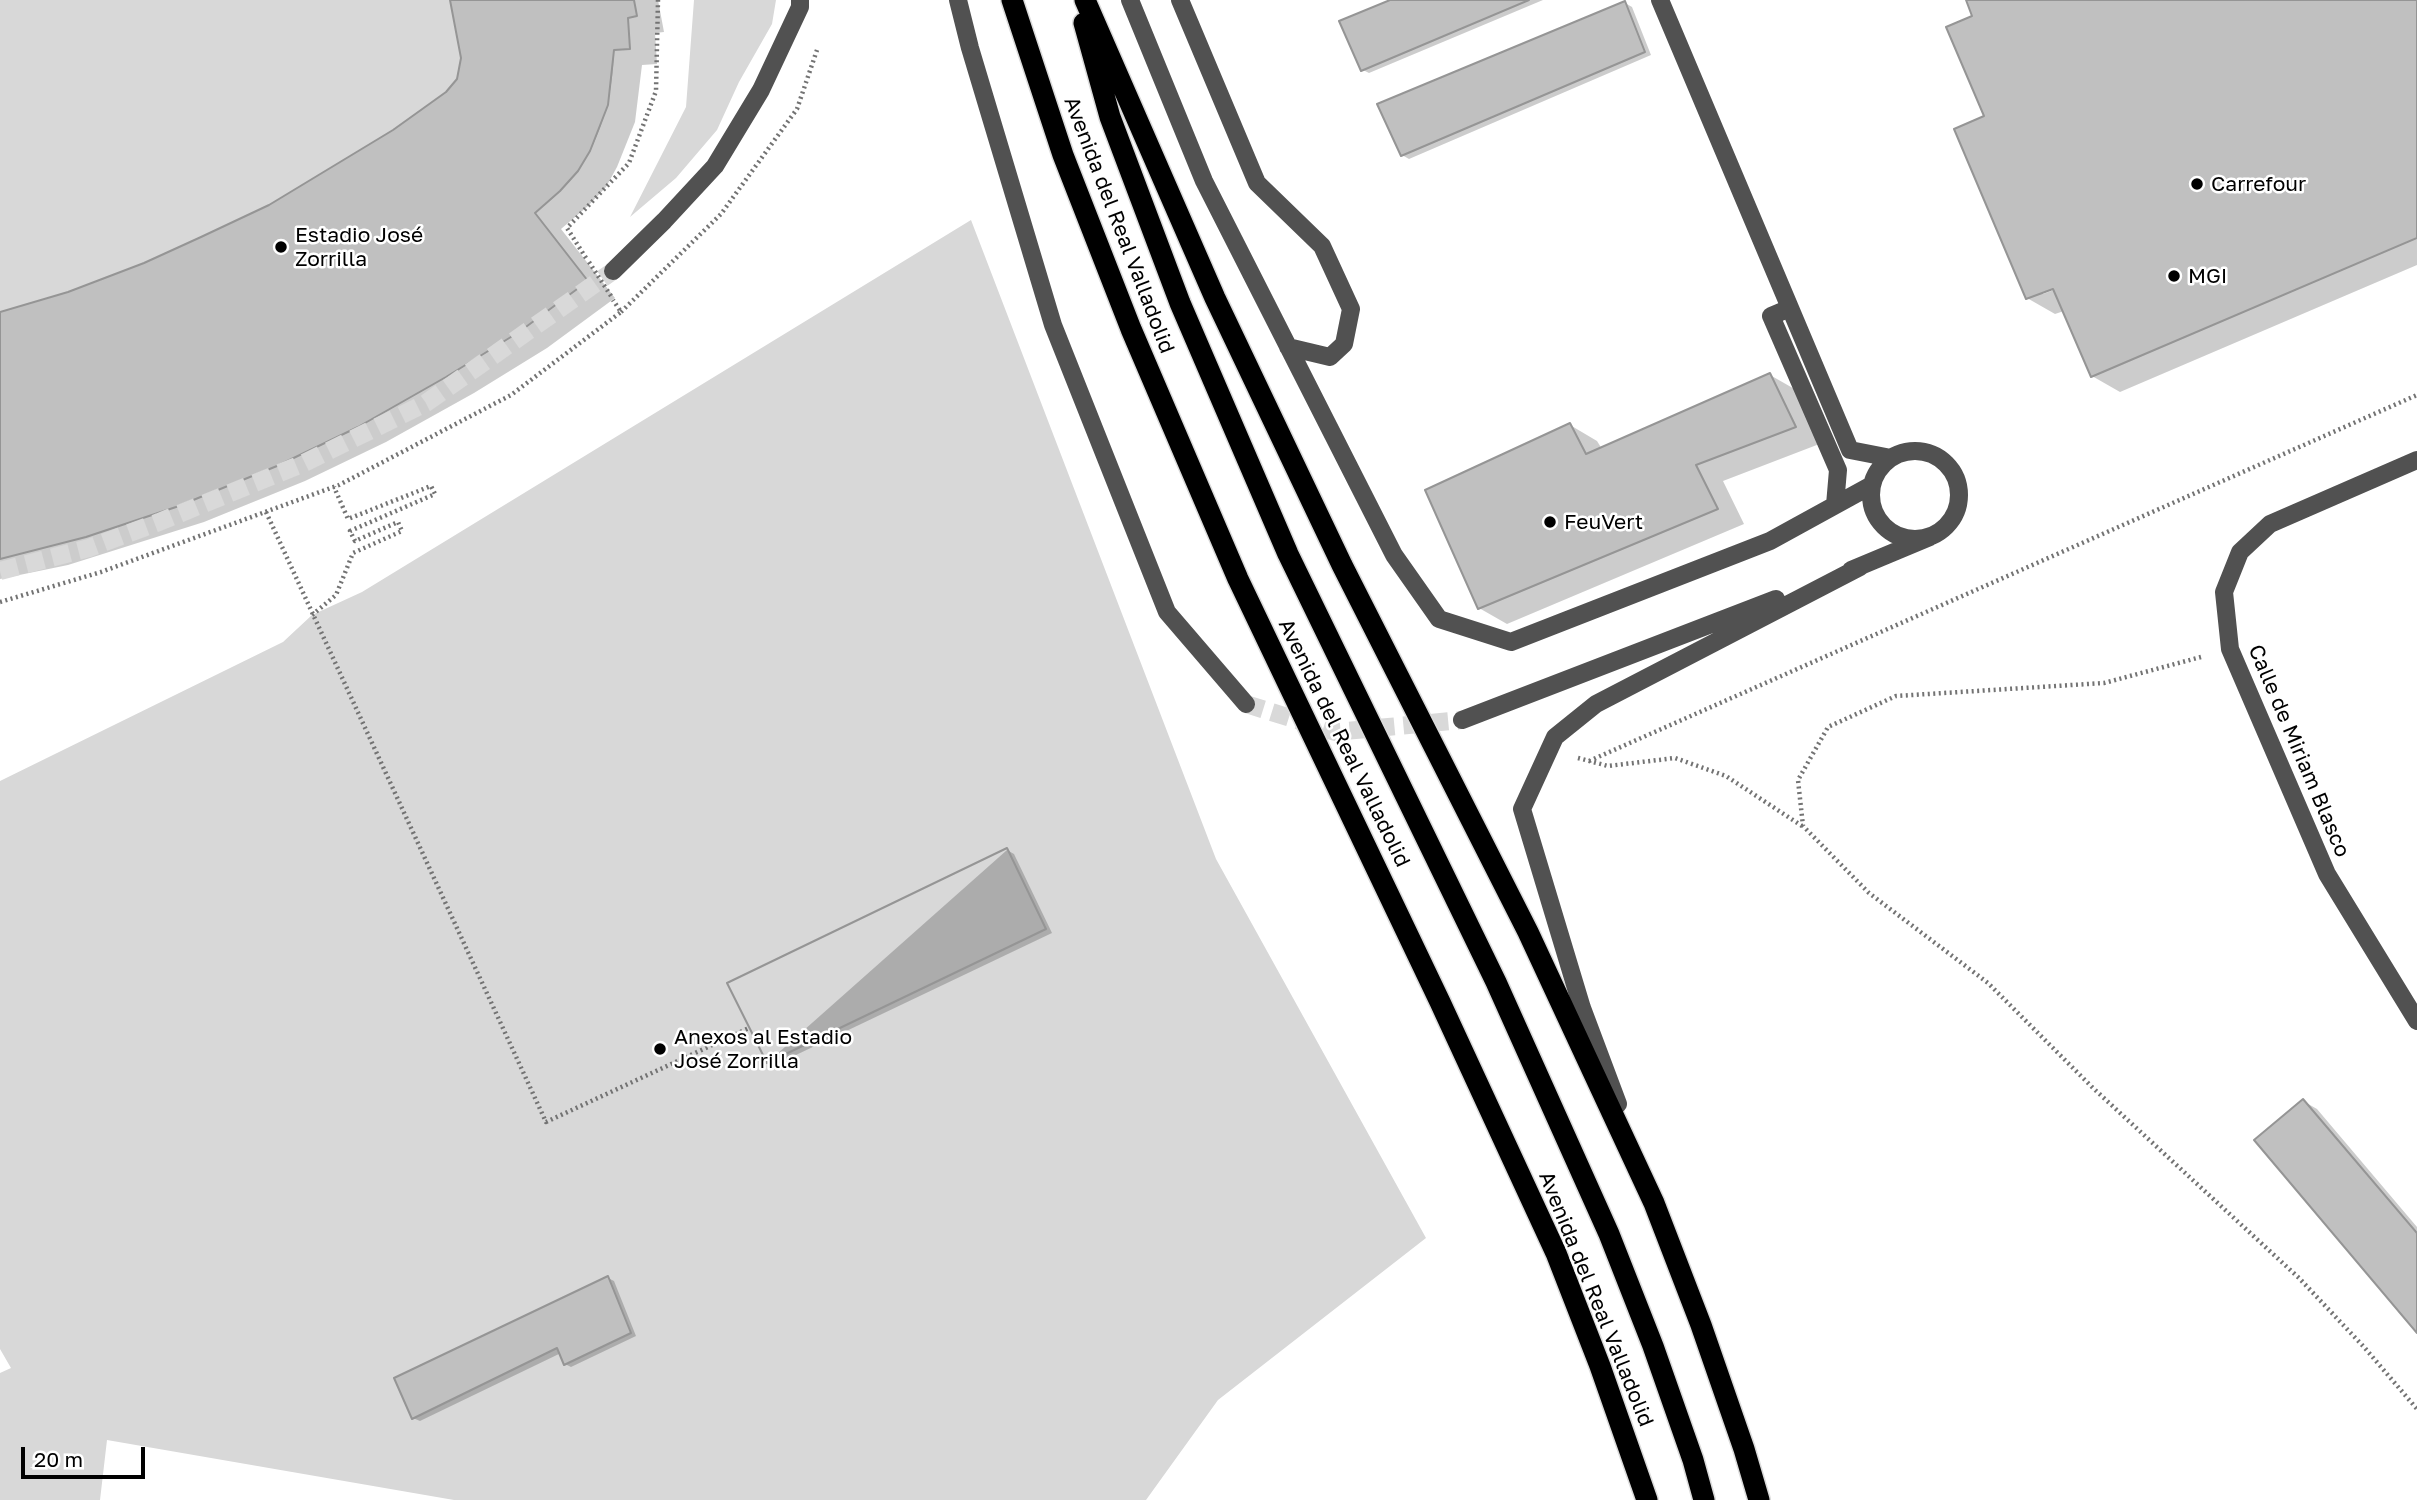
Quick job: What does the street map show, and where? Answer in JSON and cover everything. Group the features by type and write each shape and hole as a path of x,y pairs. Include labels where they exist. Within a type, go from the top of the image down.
{"highway":[{"name":"Avenida del Real Valladolid","path":"1012,0 1063,155 1131,329 1238,579 1556,1253 1600,1366 1647,1500"},
{"name":"Avenida del Real Valladolid","path":"1077,0 1110,117 1180,303 1288,554 1496,982 1609,1234 1653,1346 1693,1460 1704,1500"},
{"path":"1085,0 1215,298 1348,577 1528,932 1654,1203 1705,1338 1759,1500"}],"street":[{"path":"612,271 664,221 715,166 761,90 800,7 800,0"},
{"path":"958,0 1053,325 1167,612 1246,704"},
{"path":"1130,0 1203,181 1394,555 1439,619 1511,642 1770,541 1872,485"},
{"path":"1180,0 1257,183 1322,246 1351,309 1344,344 1330,358 1287,347"},
{"path":"1660,0 1850,450 1891,458"},
{"path":"1790,307 1771,316 1838,470 1835,505"},
{"path":"1462,720 1860,567 1930,537 1950,521 1956,510 1959,490 1946,464 1934,456 1905,452 1882,465 1872,485 1874,512 1881,524 1891,533 1917,540 1930,537"},
{"name":"Calle de Miriam Blasco","path":"2417,460 2270,524 2240,552 2224,592 2230,649 2327,874 2417,1021"},
{"path":"1654,1203 1582,1008 1522,809 1555,737 1595,704 1860,567"}],"path":[{"path":"0,602 101,572 334,487 511,395 621,312 567,228 629,163 656,91 658,0"},
{"path":"1589,761 2417,395"},
{"path":"312,615 336,595 353,553 402,531 398,522 355,541 351,531 435,494 431,486 348,519 334,487"},
{"path":"267,512 546,1122 749,1028"},
{"path":"1803,826 1798,780 1828,727 1896,696 2104,683 2230,649"},
{"path":"1550,750 1608,766 1675,758 1726,776 1803,826 1868,893 1988,983 2093,1088 2299,1278 2417,1409"}],"shaded area":[{"name":"Estadio José Zorrilla","path":"0,0 634,0 637,16 628,18 630,49 614,50 609,97 594,142 569,182 535,213 588,281 519,332 358,427 86,537 0,559"},
{"path":"694,0 776,0 772,24 739,82 717,130 676,178 630,217 686,107"},
{"name":"Anexos al Estadio José Zorrilla","path":"971,220 1216,859 1426,1238 1218,1400 1146,1500 454,1500 107,1440 100,1500 0,1500 0,1373 11,1368 0,1349 0,781 283,642 312,615 362,592"}],"building":[{"name":"Estadio José Zorrilla","path":"450,0 634,0 637,16 628,18 630,49 614,50 608,105 590,151 578,171 535,213 588,281 519,332 446,377 358,427 277,466 176,507 86,537 0,559 0,312 68,292 144,263 201,237 269,205 393,130 446,92 457,79 461,58"},
{"path":"1390,0 1529,0 1361,71 1339,21"},
{"name":"Carrefour","path":"1966,0 2417,0 2417,238 2091,377 2053,289 2026,299 1954,129 1984,116 1946,27 1972,16"},
{"path":"1625,1 1645,52 1401,156 1377,104"},
{"path":"1770,373 1796,427 1696,465 1718,509 1478,609 1425,490 1570,423 1586,454"},
{"path":"1007,848 1046,929 767,1063 727,983"},
{"path":"1007,848 1046,929 767,1063 727,983"},
{"path":"2303,1099 2417,1233 2417,1333 2254,1140"},
{"path":"608,1276 631,1333 564,1365 557,1348 412,1419 394,1378"}],"tunnel":[{"path":"0,571 89,548 304,463 426,403 613,271"},
{"path":"1246,704 1335,732 1462,720"}],"place":[{"name":"Carrefour","path":"2197,184"},
{"name":"Estadio José Zorrilla","path":"281,247"},
{"name":"MGI","path":"2174,276"},
{"name":"FeuVert","path":"1550,522"},
{"name":"Anexos al Estadio José Zorrilla","path":"660,1049"}]}
